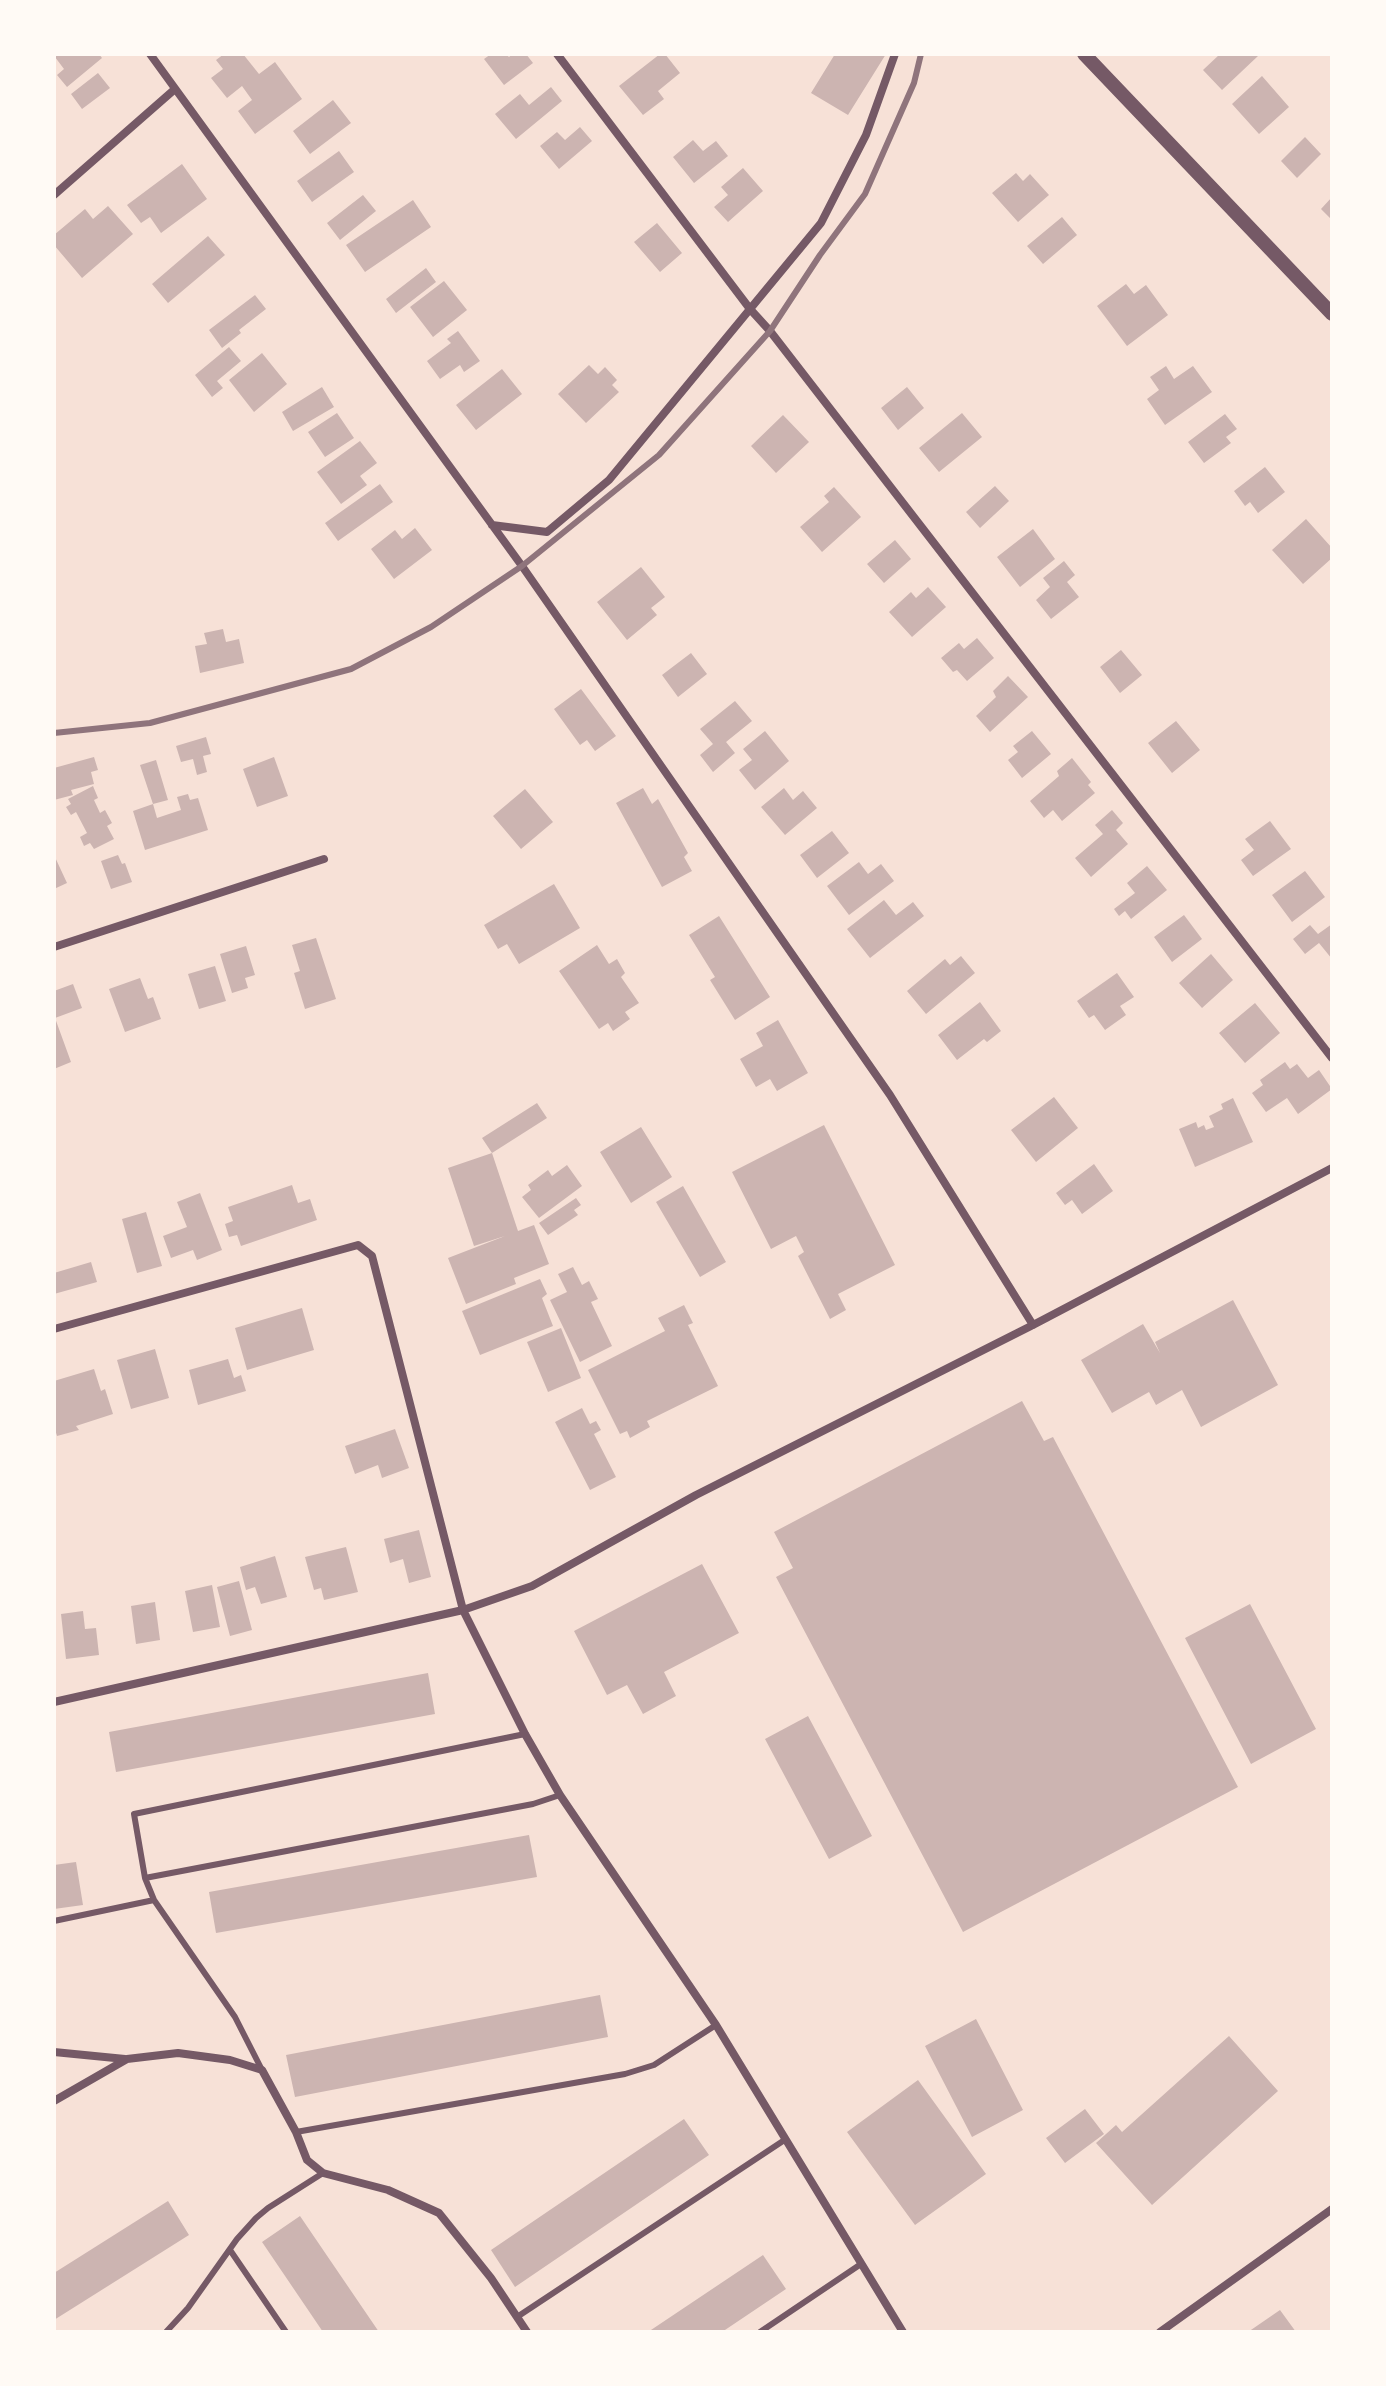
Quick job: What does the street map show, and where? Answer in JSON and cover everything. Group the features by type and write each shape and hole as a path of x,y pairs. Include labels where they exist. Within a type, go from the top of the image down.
{"street":[{"path":"150,54 492,525 890,1095 1033,1325"},
{"path":"557,54 750,309 1332,1058"},
{"path":"492,525 547,532 609,480 821,223 866,135 895,54"},
{"path":"1084,54 1332,314"},
{"path":"54,195 175,89"},
{"path":"54,947 324,859"},
{"path":"54,1702 463,1610 532,1586 696,1495 1033,1325 1332,1168"},
{"path":"54,1329 358,1245 372,1256 463,1610 525,1734 560,1795 716,2025 903,2332"},
{"path":"54,2052 127,2059 178,2053 230,2060 262,2070 296,2132 307,2160 323,2173 388,2190 439,2213 491,2278 527,2332"},
{"path":"54,2101 127,2059"},
{"path":"1160,2332 1332,2209"}],"lane":[{"path":"262,2070 235,2017 154,1900 145,1878 134,1814 525,1734"},
{"path":"145,1878 533,1804 560,1795"},
{"path":"54,1921 154,1900"},
{"path":"296,2132 625,2074 654,2065 716,2025"},
{"path":"517,2317 786,2139"},
{"path":"166,2332 188,2308 245,2230 268,2208 323,2173"},
{"path":"230,2250 286,2332"},
{"path":"760,2332 861,2264"}],"building":[{"path":"59,54 99,54 102,58 67,87 57,75 64,69 55,57"},
{"path":"224,54 243,54 259,74 275,62 302,99 255,134 238,111 252,100 242,86 227,98 211,78 223,69 216,60"},
{"path":"491,54 506,54 509,57 512,54 526,54 533,63 504,85 484,59"},
{"path":"660,54 665,54 680,73 658,91 664,99 643,115 619,86"},
{"path":"835,54 886,54 848,115 811,93"},
{"path":"1220,54 1258,56 1222,90 1203,70"},
{"path":"98,73 110,88 82,109 71,94"},
{"path":"1262,76 1289,107 1259,134 1232,104"},
{"path":"551,87 562,101 516,139 495,114 520,94 529,105"},
{"path":"333,100 351,123 310,154 293,131"},
{"path":"580,127 592,141 559,169 540,146 557,132 565,140"},
{"path":"1305,137 1321,154 1297,178 1281,161"},
{"path":"693,140 703,151 716,141 728,156 694,183 673,157"},
{"path":"339,151 354,172 312,202 297,181"},
{"path":"182,164 207,199 161,233 150,217 141,223 127,205"},
{"path":"743,168 763,191 728,222 714,207 728,195 721,187"},
{"path":"1016,173 1023,181 1030,174 1049,195 1018,222 992,193"},
{"path":"363,195 376,211 340,240 327,223"},
{"path":"1332,197 1332,220 1321,209"},
{"path":"413,200 431,227 365,272 346,245"},
{"path":"108,206 133,234 82,278 54,245 54,235 85,209 93,219"},
{"path":"1062,217 1077,235 1043,264 1027,246"},
{"path":"657,223 682,253 660,272 634,242"},
{"path":"208,236 225,255 168,303 152,284"},
{"path":"426,268 436,282 396,313 386,299"},
{"path":"444,281 467,310 433,337 410,307"},
{"path":"1126,284 1134,294 1146,285 1168,315 1127,346 1097,306"},
{"path":"255,295 266,309 222,348 209,330"},
{"path":"458,331 480,361 464,372 460,365 440,379 427,361 451,343 447,339"},
{"path":"229,347 241,361 217,381 223,388 212,397 195,375"},
{"path":"262,353 287,384 254,412 229,380"},
{"path":"589,365 598,374 605,367 617,380 612,385 619,392 586,423 558,394"},
{"path":"1166,366 1174,379 1193,366 1212,392 1165,425 1147,399 1159,390 1150,377"},
{"path":"502,369 522,394 476,430 456,405"},
{"path":"322,387 334,407 293,431 282,412"},
{"path":"907,387 924,408 898,430 881,408"},
{"path":"337,413 354,438 325,457 308,432"},
{"path":"962,413 982,437 939,472 919,448"},
{"path":"1225,414 1237,429 1226,437 1231,443 1204,463 1188,442"},
{"path":"783,415 809,442 776,473 751,446"},
{"path":"360,441 377,463 360,476 367,485 341,504 317,472"},
{"path":"1265,467 1285,492 1258,513 1250,502 1245,506 1234,491"},
{"path":"380,484 393,502 338,541 325,523"},
{"path":"995,486 1009,501 980,528 966,512"},
{"path":"834,487 861,517 822,552 800,527 829,502 824,496"},
{"path":"1306,519 1332,548 1332,558 1303,584 1272,550"},
{"path":"415,528 432,550 394,579 371,549 395,530 402,539"},
{"path":"1033,529 1055,559 1020,587 997,557"},
{"path":"895,540 911,559 884,583 867,564"},
{"path":"1064,561 1075,575 1067,582 1079,597 1051,619 1036,600 1050,587 1043,578"},
{"path":"641,567 665,597 651,608 657,615 627,640 597,602"},
{"path":"928,587 946,607 912,637 889,612 911,592 916,598"},
{"path":"223,629 226,642 239,639 244,663 200,673 195,646 207,644 204,633"},
{"path":"977,638 994,658 967,681 957,670 953,672 941,658 959,643 964,649"},
{"path":"1121,650 1142,675 1120,693 1100,667"},
{"path":"691,653 707,674 678,697 662,675"},
{"path":"1008,676 1028,697 990,732 976,716 996,697 993,691"},
{"path":"581,689 616,736 595,751 587,740 580,745 554,709"},
{"path":"735,701 752,721 726,742 735,753 713,772 700,755 713,744 700,729"},
{"path":"1176,721 1200,750 1172,773 1148,743"},
{"path":"765,731 789,761 755,790 739,770 752,760 743,749"},
{"path":"1032,731 1051,754 1022,778 1008,760 1018,752 1013,746"},
{"path":"206,737 211,754 203,756 207,772 197,775 193,759 181,762 176,746"},
{"path":"94,757 98,770 91,772 94,784 71,790 73,795 54,800 54,768"},
{"path":"274,757 288,796 257,807 243,769"},
{"path":"1072,758 1091,782 1088,785 1095,793 1062,821 1053,810 1044,818 1030,801 1059,776 1057,771"},
{"path":"156,760 168,800 153,804 140,765"},
{"path":"93,786 98,798 94,800 100,813 105,810 112,823 107,826 114,839 94,849 90,843 84,846 80,837 87,833 76,812 71,815 66,807 71,804 68,799"},
{"path":"643,788 652,804 658,799 688,853 684,857 692,871 662,887 616,803"},
{"path":"784,788 793,800 803,791 817,808 785,835 761,807"},
{"path":"525,789 553,822 521,849 493,816"},
{"path":"188,794 190,800 198,798 208,830 145,850 133,811 153,804 157,818 181,810 177,797"},
{"path":"1112,810 1123,823 1116,830 1128,844 1091,877 1075,858 1103,834 1095,825"},
{"path":"1270,821 1291,849 1253,876 1241,860 1254,850 1245,839"},
{"path":"832,831 849,853 817,878 800,855"},
{"path":"54,855 67,883 54,889"},
{"path":"118,855 122,864 125,863 132,882 111,889 101,861"},
{"path":"859,862 868,874 881,864 894,881 849,915 827,886"},
{"path":"1147,866 1167,890 1131,919 1125,911 1119,916 1114,909 1135,893 1127,883"},
{"path":"1305,871 1325,897 1292,922 1272,895"},
{"path":"554,884 580,928 519,964 507,944 498,949 484,925"},
{"path":"884,900 896,915 913,902 924,916 870,958 847,929"},
{"path":"1184,915 1202,939 1172,962 1154,937"},
{"path":"719,916 770,997 735,1020 710,980 715,977 689,935"},
{"path":"1332,924 1332,959 1319,943 1305,954 1293,939 1310,925 1318,934"},
{"path":"316,938 336,999 305,1009 294,973 300,971 292,945"},
{"path":"597,945 609,964 617,959 625,973 621,977 639,1003 625,1012 630,1019 613,1031 608,1023 599,1029 559,971"},
{"path":"246,946 255,975 245,978 248,988 232,993 220,954"},
{"path":"1211,954 1233,980 1202,1008 1179,983"},
{"path":"961,956 975,973 926,1014 907,991 945,959 950,965"},
{"path":"215,966 226,1001 199,1009 188,974"},
{"path":"1117,973 1134,997 1120,1006 1126,1015 1105,1030 1094,1015 1089,1018 1077,1001"},
{"path":"140,978 148,999 153,997 161,1019 125,1032 109,989"},
{"path":"73,984 82,1008 55,1018 71,1062 54,1069 54,991"},
{"path":"980,1002 1001,1031 987,1042 984,1039 957,1060 938,1035"},
{"path":"1255,1003 1280,1033 1245,1063 1219,1033"},
{"path":"778,1020 808,1073 777,1091 770,1079 756,1087 740,1059 763,1046 756,1033"},
{"path":"1285,1062 1290,1069 1297,1064 1308,1078 1319,1070 1332,1089 1298,1114 1287,1098 1266,1112 1252,1093 1263,1085 1260,1080"},
{"path":"1054,1097 1078,1128 1036,1162 1011,1130"},
{"path":"1233,1098 1253,1142 1195,1167 1179,1129 1196,1122 1198,1128 1204,1125 1206,1130 1214,1127 1209,1116 1223,1109 1221,1104"},
{"path":"537,1103 547,1118 492,1153 482,1138"},
{"path":"824,1125 895,1265 838,1294 846,1310 830,1319 798,1256 804,1252 796,1236 771,1249 732,1172"},
{"path":"641,1127 672,1177 631,1203 600,1152"},
{"path":"492,1153 518,1231 534,1225 549,1264 514,1278 516,1284 466,1304 448,1258 505,1236 474,1246 448,1168"},
{"path":"1094,1164 1113,1191 1082,1214 1072,1200 1065,1205 1056,1193"},
{"path":"567,1165 582,1186 539,1218 522,1197 531,1190 528,1185 548,1170 552,1176"},
{"path":"292,1185 298,1203 310,1199 317,1220 241,1246 237,1235 229,1237 225,1224 233,1221 228,1207"},
{"path":"683,1186 726,1262 700,1277 656,1202"},
{"path":"200,1193 222,1250 197,1260 193,1250 171,1258 163,1236 187,1227 177,1202"},
{"path":"576,1198 581,1205 574,1210 578,1215 548,1235 539,1223"},
{"path":"146,1212 162,1266 137,1273 122,1219"},
{"path":"91,1262 97,1282 54,1294 54,1273"},
{"path":"573,1267 582,1285 589,1281 598,1299 591,1302 612,1346 580,1362 550,1300 567,1292 558,1274"},
{"path":"540,1279 547,1294 542,1298 553,1326 480,1355 462,1311"},
{"path":"1233,1300 1278,1385 1201,1427 1182,1390 1156,1405 1149,1392 1112,1413 1081,1360 1143,1324 1160,1353 1155,1342"},
{"path":"684,1305 693,1323 688,1325 718,1386 647,1421 650,1427 630,1438 627,1431 620,1434 588,1370 665,1331 658,1318"},
{"path":"302,1308 314,1350 247,1370 235,1328"},
{"path":"561,1328 581,1378 548,1392 527,1342"},
{"path":"155,1349 169,1398 131,1409 117,1360"},
{"path":"228,1359 234,1378 241,1375 246,1391 198,1405 189,1370"},
{"path":"94,1369 113,1414 76,1426 79,1430 57,1436 54,1426 54,1381"},
{"path":"1022,1401 1044,1441 1053,1437 1238,1787 963,1932 776,1577 793,1568 774,1532"},
{"path":"582,1408 590,1424 596,1421 601,1430 594,1434 616,1477 590,1490 555,1422"},
{"path":"395,1429 409,1468 382,1478 378,1465 355,1474 345,1446"},
{"path":"419,1530 431,1577 409,1583 403,1559 390,1563 384,1539"},
{"path":"346,1547 358,1592 324,1600 321,1588 314,1590 305,1557"},
{"path":"275,1556 287,1597 261,1604 255,1587 246,1590 240,1567"},
{"path":"702,1564 739,1633 664,1672 676,1696 643,1714 627,1685 607,1695 574,1631"},
{"path":"239,1581 252,1630 230,1636 217,1587"},
{"path":"212,1585 220,1627 193,1632 185,1591"},
{"path":"155,1602 160,1640 136,1644 131,1606"},
{"path":"1250,1604 1316,1729 1251,1764 1185,1638"},
{"path":"83,1611 85,1629 96,1628 99,1655 66,1659 61,1614"},
{"path":"428,1673 435,1714 116,1772 109,1732"},
{"path":"808,1716 872,1836 829,1859 765,1739"},
{"path":"529,1835 537,1877 216,1933 209,1892"},
{"path":"76,1862 83,1905 54,1909 54,1865"},
{"path":"600,1995 608,2037 295,2097 286,2055"},
{"path":"976,2019 1023,2110 972,2137 925,2046"},
{"path":"1229,2036 1278,2091 1152,2205 1096,2143 1116,2125 1122,2132"},
{"path":"918,2080 986,2174 915,2225 847,2132"},
{"path":"1085,2109 1104,2134 1065,2163 1046,2138"},
{"path":"684,2119 709,2155 515,2287 491,2250"},
{"path":"168,2201 189,2235 54,2320 54,2273"},
{"path":"300,2216 379,2332 323,2332 262,2242"},
{"path":"763,2255 786,2289 722,2332 648,2332"},
{"path":"1280,2310 1296,2332 1248,2332"}],"railway":[{"path":"54,733 150,723 351,669 431,627 522,566 659,455 770,331 865,194 914,83 921,54"}]}
